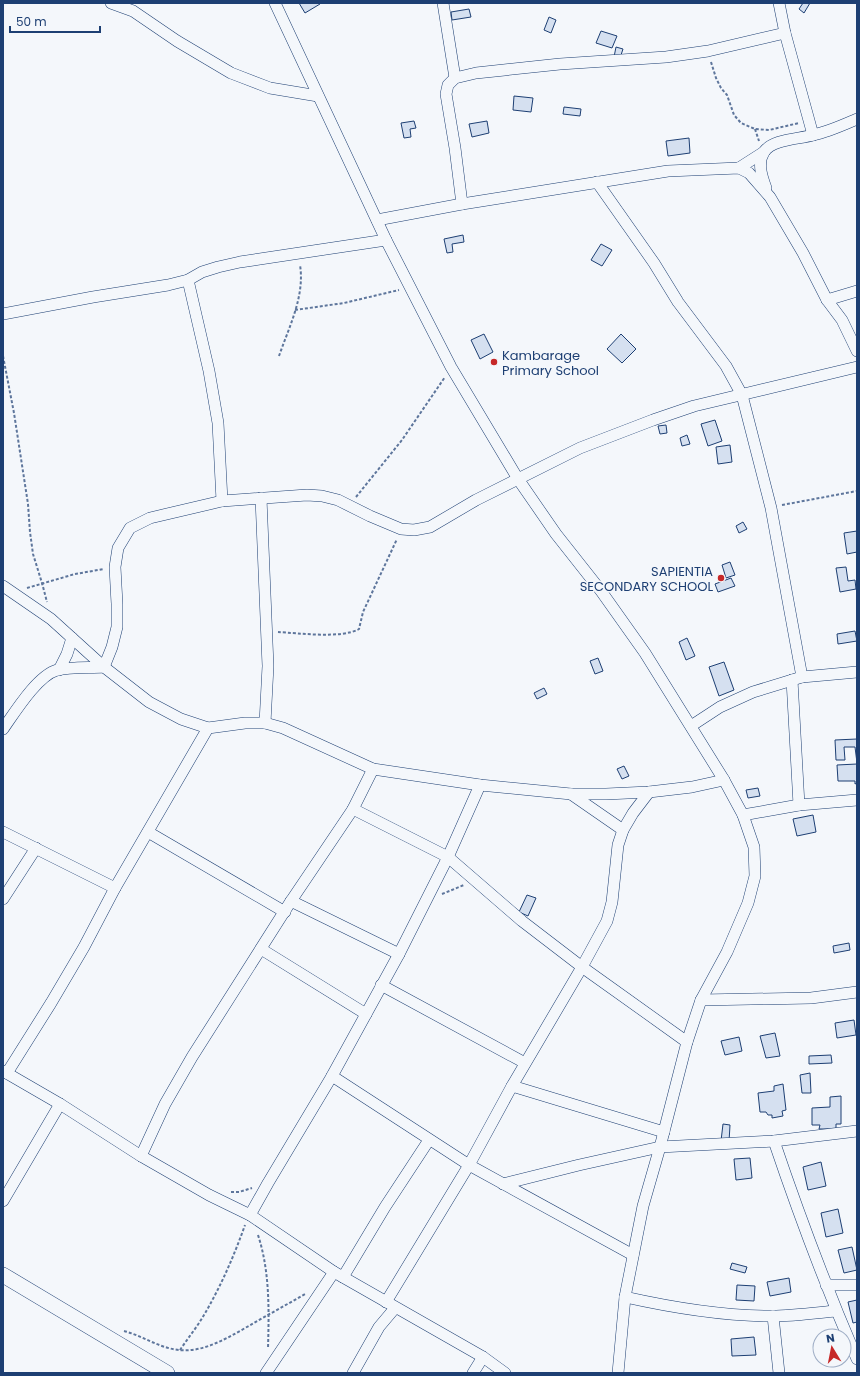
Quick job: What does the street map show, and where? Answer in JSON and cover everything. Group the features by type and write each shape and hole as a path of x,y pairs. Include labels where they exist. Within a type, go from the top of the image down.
{"street":[{"path":"111,3 133,11 177,41 231,73 270,88 318,96"},
{"path":"275,3 386,240 451,368 518,479 556,534 601,591 640,646 691,726 724,780 743,815 754,847 755,876 745,910 726,952 701,1000 687,1042 643,1206 625,1297 618,1373"},
{"path":"442,3 455,78"},
{"path":"779,3 785,33 813,136"},
{"path":"462,204 446,94 448,85 455,78 476,73 553,65 666,57 708,51 785,33"},
{"path":"739,168 780,141 813,136 857,119"},
{"path":"764,152 761,163 762,175 770,197"},
{"path":"377,220 462,204 668,171 739,168 749,173 770,197 803,253 827,300 842,320 857,351"},
{"path":"598,182 654,262 678,302 726,366 742,396 771,508 797,679 799,805"},
{"path":"3,314 168,285 188,280 202,272 218,267 386,240"},
{"path":"188,280 209,371 218,423 222,501"},
{"path":"827,300 857,291"},
{"path":"104,667 112,647 117,627 118,604 115,567 118,548 130,528 150,518 222,501 306,495 322,496 338,500 401,529 414,530 430,527 476,500 580,448 653,420 694,406 742,396 857,367"},
{"path":"261,498 268,666 265,723"},
{"path":"8,589 51,619 104,667 149,702 181,719 208,728 245,723 265,723 284,728 374,769 480,785 571,794 606,794 649,792 692,787 724,780"},
{"path":"58,670 67,654 72,638"},
{"path":"5,722 42,678 49,673 58,670 104,667"},
{"path":"691,726 720,707 753,692 797,679 857,672"},
{"path":"208,728 115,888 52,1003 5,1072 60,1104 141,1156 209,1195 249,1215 339,1275 483,1357 505,1373"},
{"path":"141,1156 165,1104 192,1056 291,901 353,809 374,769"},
{"path":"249,1215 332,1076 399,954 448,857 480,785"},
{"path":"353,1373 380,1327 512,1086 608,921 612,902 618,846 623,830 633,812 649,792"},
{"path":"571,794 623,830"},
{"path":"743,815 799,805 857,800"},
{"path":"353,809 448,857 522,921 582,967 687,1042"},
{"path":"3,832 115,888"},
{"path":"148,832 285,912"},
{"path":"3,899 36,848"},
{"path":"291,901 399,954"},
{"path":"261,948 366,1014"},
{"path":"381,985 525,1063"},
{"path":"701,1000 811,998 857,992"},
{"path":"332,1076 469,1165 633,1255"},
{"path":"512,1086 664,1132"},
{"path":"3,1201 60,1104"},
{"path":"503,1184 660,1147 774,1141 857,1131"},
{"path":"266,1373 339,1275 429,1140"},
{"path":"774,1141 800,1219 836,1311 857,1359"},
{"path":"3,1275 166,1373"},
{"path":"826,1285 857,1284"},
{"path":"625,1297 666,1306 718,1313 773,1316 836,1311"},
{"path":"773,1316 779,1373"},
{"path":"473,1373 483,1357"}],"path":[{"path":"708,51 716,78 721,88 727,95 734,115 741,123 755,128 769,130 809,121"},
{"path":"279,356 300,295 302,277 297,254"},
{"path":"295,310 344,303 410,287"},
{"path":"3,356 14,413 28,504 33,554 51,619"},
{"path":"349,506 402,440 451,368"},
{"path":"771,508 857,491"},
{"path":"267,631 325,635 354,632 359,629 363,612 401,529"},
{"path":"8,589 115,567"},
{"path":"425,903 457,887 476,882"},
{"path":"209,1195 239,1192 268,1183"},
{"path":"249,1215 258,1232 268,1279 268,1349"},
{"path":"180,1350 204,1316 216,1294 234,1255 249,1215"},
{"path":"121,1330 136,1334 162,1347 180,1350 204,1347 223,1340 308,1292"}],"building":[{"path":"299,3 319,3 320,4 305,13"},
{"path":"803,3 810,3 804,13 799,9"},
{"path":"469,9 471,17 452,20 451,12"},
{"path":"549,17 556,20 551,33 544,30"},
{"path":"601,31 617,36 612,48 596,43"},
{"path":"616,47 623,49 620,58 614,57"},
{"path":"514,96 533,98 531,112 513,110"},
{"path":"564,107 581,109 580,116 563,114"},
{"path":"414,121 416,128 410,129 411,137 404,138 401,123"},
{"path":"487,121 489,133 472,137 469,124"},
{"path":"689,138 690,153 668,156 666,141"},
{"path":"463,235 464,242 452,244 453,252 447,253 444,239"},
{"path":"601,244 612,250 602,266 591,260"},
{"path":"484,334 493,352 480,359 471,340"},
{"path":"621,334 636,349 622,363 607,349"},
{"path":"715,420 722,441 708,446 701,424"},
{"path":"666,425 667,433 660,434 658,426"},
{"path":"687,435 690,444 682,446 680,438"},
{"path":"730,445 732,462 718,464 716,447"},
{"path":"743,522 747,529 739,533 736,526"},
{"path":"857,531 857,552 847,554 844,533"},
{"path":"730,562 735,575 726,578 722,565"},
{"path":"846,567 848,581 855,580 856,589 840,592 836,568"},
{"path":"731,578 735,586 718,592 715,584"},
{"path":"855,631 857,641 838,644 837,634"},
{"path":"687,638 695,656 686,660 679,642"},
{"path":"598,658 603,671 595,674 590,661"},
{"path":"724,662 734,690 719,696 709,667"},
{"path":"544,688 547,694 537,699 534,693"},
{"path":"857,739 857,763 855,747 844,747 845,760 836,760 835,740"},
{"path":"857,764 857,783 855,784 855,781 838,781 837,765"},
{"path":"624,766 629,776 622,779 617,769"},
{"path":"758,788 760,796 748,798 746,790"},
{"path":"813,815 816,832 797,836 793,819"},
{"path":"527,895 536,898 528,916 519,912"},
{"path":"849,943 850,950 834,953 833,946"},
{"path":"854,1020 856,1035 837,1038 835,1023"},
{"path":"775,1033 780,1056 766,1058 760,1036"},
{"path":"739,1037 742,1051 725,1055 721,1041"},
{"path":"831,1055 832,1063 809,1064 809,1056"},
{"path":"810,1073 811,1093 802,1093 800,1075"},
{"path":"783,1084 786,1110 782,1111 783,1116 772,1118 772,1115 768,1115 766,1112 760,1112 758,1093 774,1091 774,1086"},
{"path":"841,1096 841,1124 836,1124 836,1129 819,1129 820,1125 812,1125 812,1108 830,1107 830,1097"},
{"path":"723,1124 730,1125 729,1142 721,1141"},
{"path":"750,1158 752,1178 736,1180 734,1159"},
{"path":"821,1162 826,1186 808,1190 803,1167"},
{"path":"838,1209 843,1233 826,1237 821,1213"},
{"path":"852,1247 857,1270 844,1273 838,1250"},
{"path":"732,1263 747,1267 745,1273 730,1269"},
{"path":"789,1278 791,1292 770,1296 767,1282"},
{"path":"737,1285 755,1286 754,1301 736,1300"},
{"path":"857,1300 857,1322 853,1323 848,1302"},
{"path":"754,1337 756,1355 732,1356 731,1339"}],"place":[{"name":"Kambarage Primary School","path":"494,362"},
{"name":"SAPIENTIA SECONDARY SCHOOL","path":"721,578"}]}
